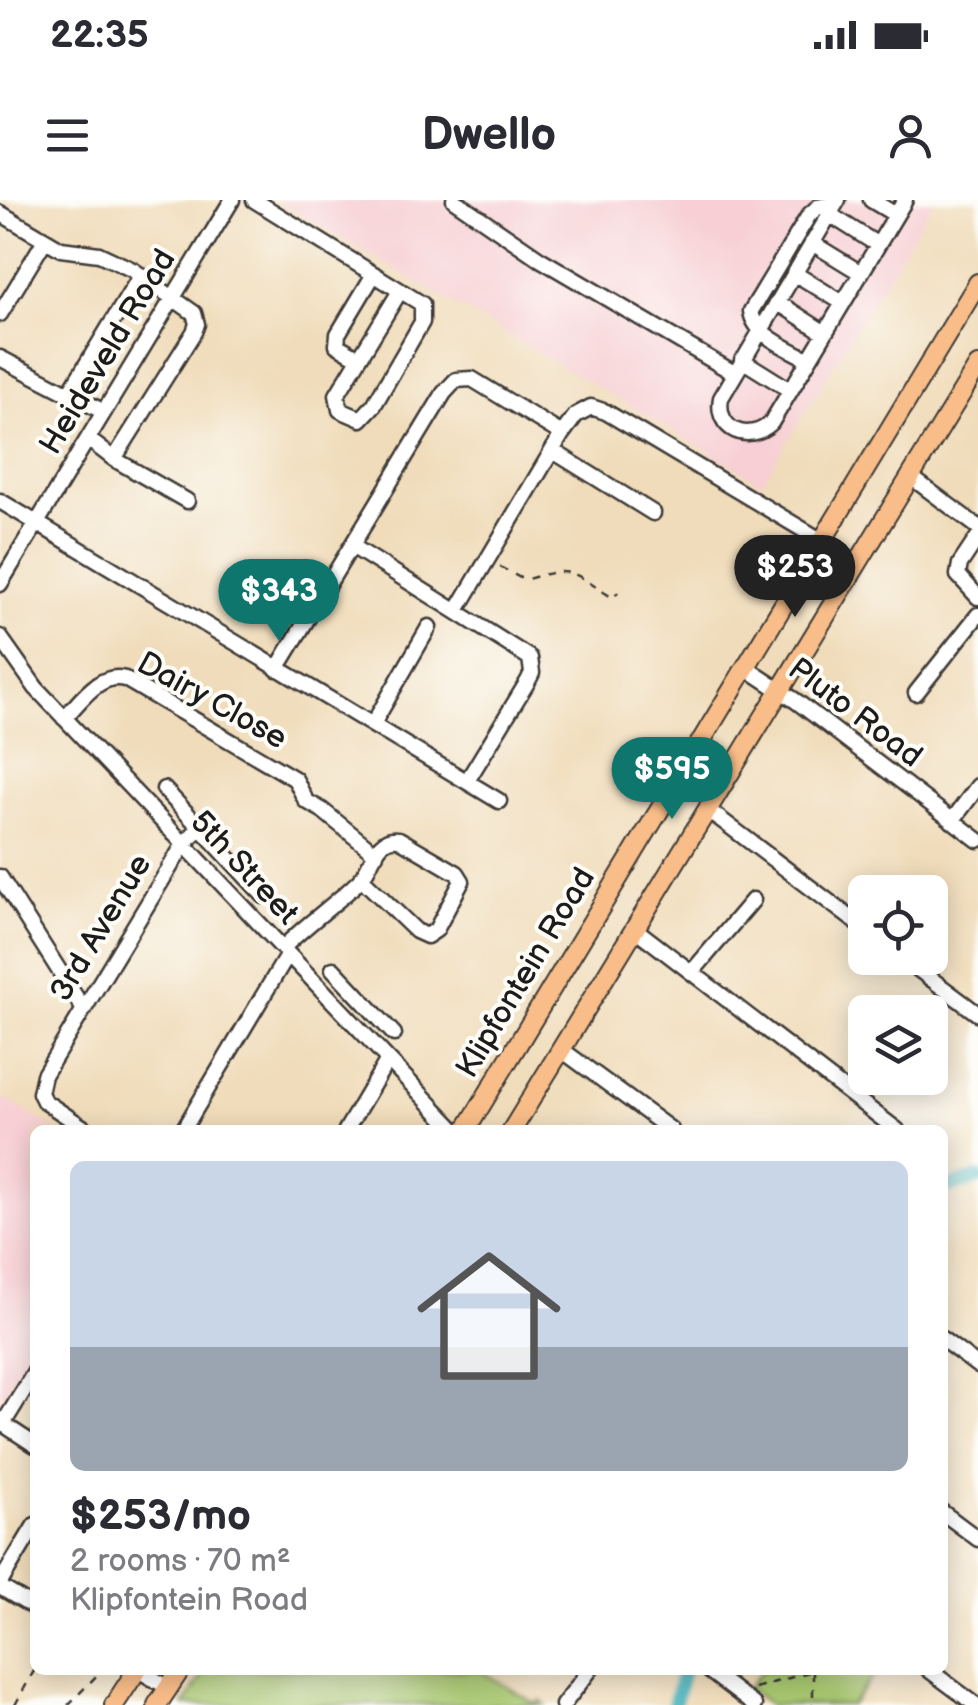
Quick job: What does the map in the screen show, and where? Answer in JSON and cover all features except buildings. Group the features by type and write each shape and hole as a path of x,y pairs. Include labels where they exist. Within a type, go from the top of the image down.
{"main road":[{"name":"Klipfontein Road","path":"469,1125 978,283"},
{"path":"515,1125 978,366"},
{"path":"114,1705 135,1675"},
{"path":"157,1705 177,1675"}],"street":[{"name":"Heideveld Road","path":"0,584 232,200"},
{"path":"254,200 400,290 422,304 422,322 362,420 340,410 337,396 400,290"},
{"path":"454,200 540,259 790,390"},
{"path":"871,200 896,215"},
{"path":"834,206 738,366 719,405 726,425 736,432 747,435 766,428 905,200"},
{"path":"834,206 878,245"},
{"path":"809,360 760,331 751,318 754,304 812,211 834,206"},
{"path":"0,213 61,249 99,254 141,275 194,312 194,332 114,460"},
{"path":"0,314 45,240"},
{"path":"812,243 861,273"},
{"path":"794,273 842,303"},
{"path":"356,362 336,340 374,274"},
{"path":"69,393 141,275"},
{"path":"777,302 825,332"},
{"path":"0,358 57,391 69,393 104,412"},
{"path":"277,669 444,393 456,380 472,379 562,434"},
{"path":"458,610 562,434 582,410 599,409 822,541"},
{"path":"88,439 114,460 187,501"},
{"path":"553,450 653,513"},
{"path":"910,476 978,527"},
{"path":"0,501 498,801"},
{"path":"978,537 960,564 958,575 978,597"},
{"path":"352,546 458,610 530,658 533,664 528,681 467,781"},
{"path":"916,693 978,615"},
{"path":"373,724 430,626"},
{"name":"5th Street","path":"0,637 64,718 449,1125"},
{"name":"Pluto Road","path":"746,668 978,840"},
{"name":"Dairy Close","path":"64,718 101,682 109,677 124,679 294,779 306,801 376,854"},
{"path":"952,820 978,786"},
{"path":"164,788 264,896"},
{"path":"707,809 848,916"},
{"name":"3rd Avenue","path":"79,1125 49,1106 40,1093 44,1075 184,844 200,827"},
{"path":"186,1125 285,951 362,879 384,841 399,839 457,873 462,881 436,930 427,936 416,931 362,879"},
{"path":"0,877 84,1010"},
{"path":"692,972 753,900"},
{"path":"635,929 891,1125"},
{"path":"332,969 394,1034"},
{"path":"926,975 978,1014"},
{"path":"340,1011 358,996"},
{"path":"562,1050 658,1125"},
{"path":"349,1125 387,1061"},
{"path":"948,1344 978,1366"},
{"path":"30,1380 2,1423 30,1442"},
{"path":"948,1516 978,1539"},
{"path":"30,1534 0,1586 30,1605"},
{"path":"147,1675 169,1688"},
{"path":"562,1705 586,1675"},
{"path":"715,1675 749,1701"},
{"path":"937,1675 976,1705"}],"path":[{"path":"488,560 524,580 560,569 574,573 614,598 618,592"},
{"path":"15,1705 32,1675"},
{"path":"68,1705 97,1675"},
{"path":"749,1701 752,1690 798,1675"},
{"path":"813,1705 814,1675"}],"shaded area":[{"path":"276,200 934,200 762,483"},
{"path":"0,1096 48,1125 30,1125 30,1352 0,1401"}],"green space":[{"path":"203,1675 487,1675 536,1704 541,1700 545,1705 184,1705"},
{"path":"758,1675 874,1675 851,1705 770,1705 748,1688"}],"waterway":[{"path":"948,1187 978,1178"},
{"path":"674,1705 682,1675"}]}
